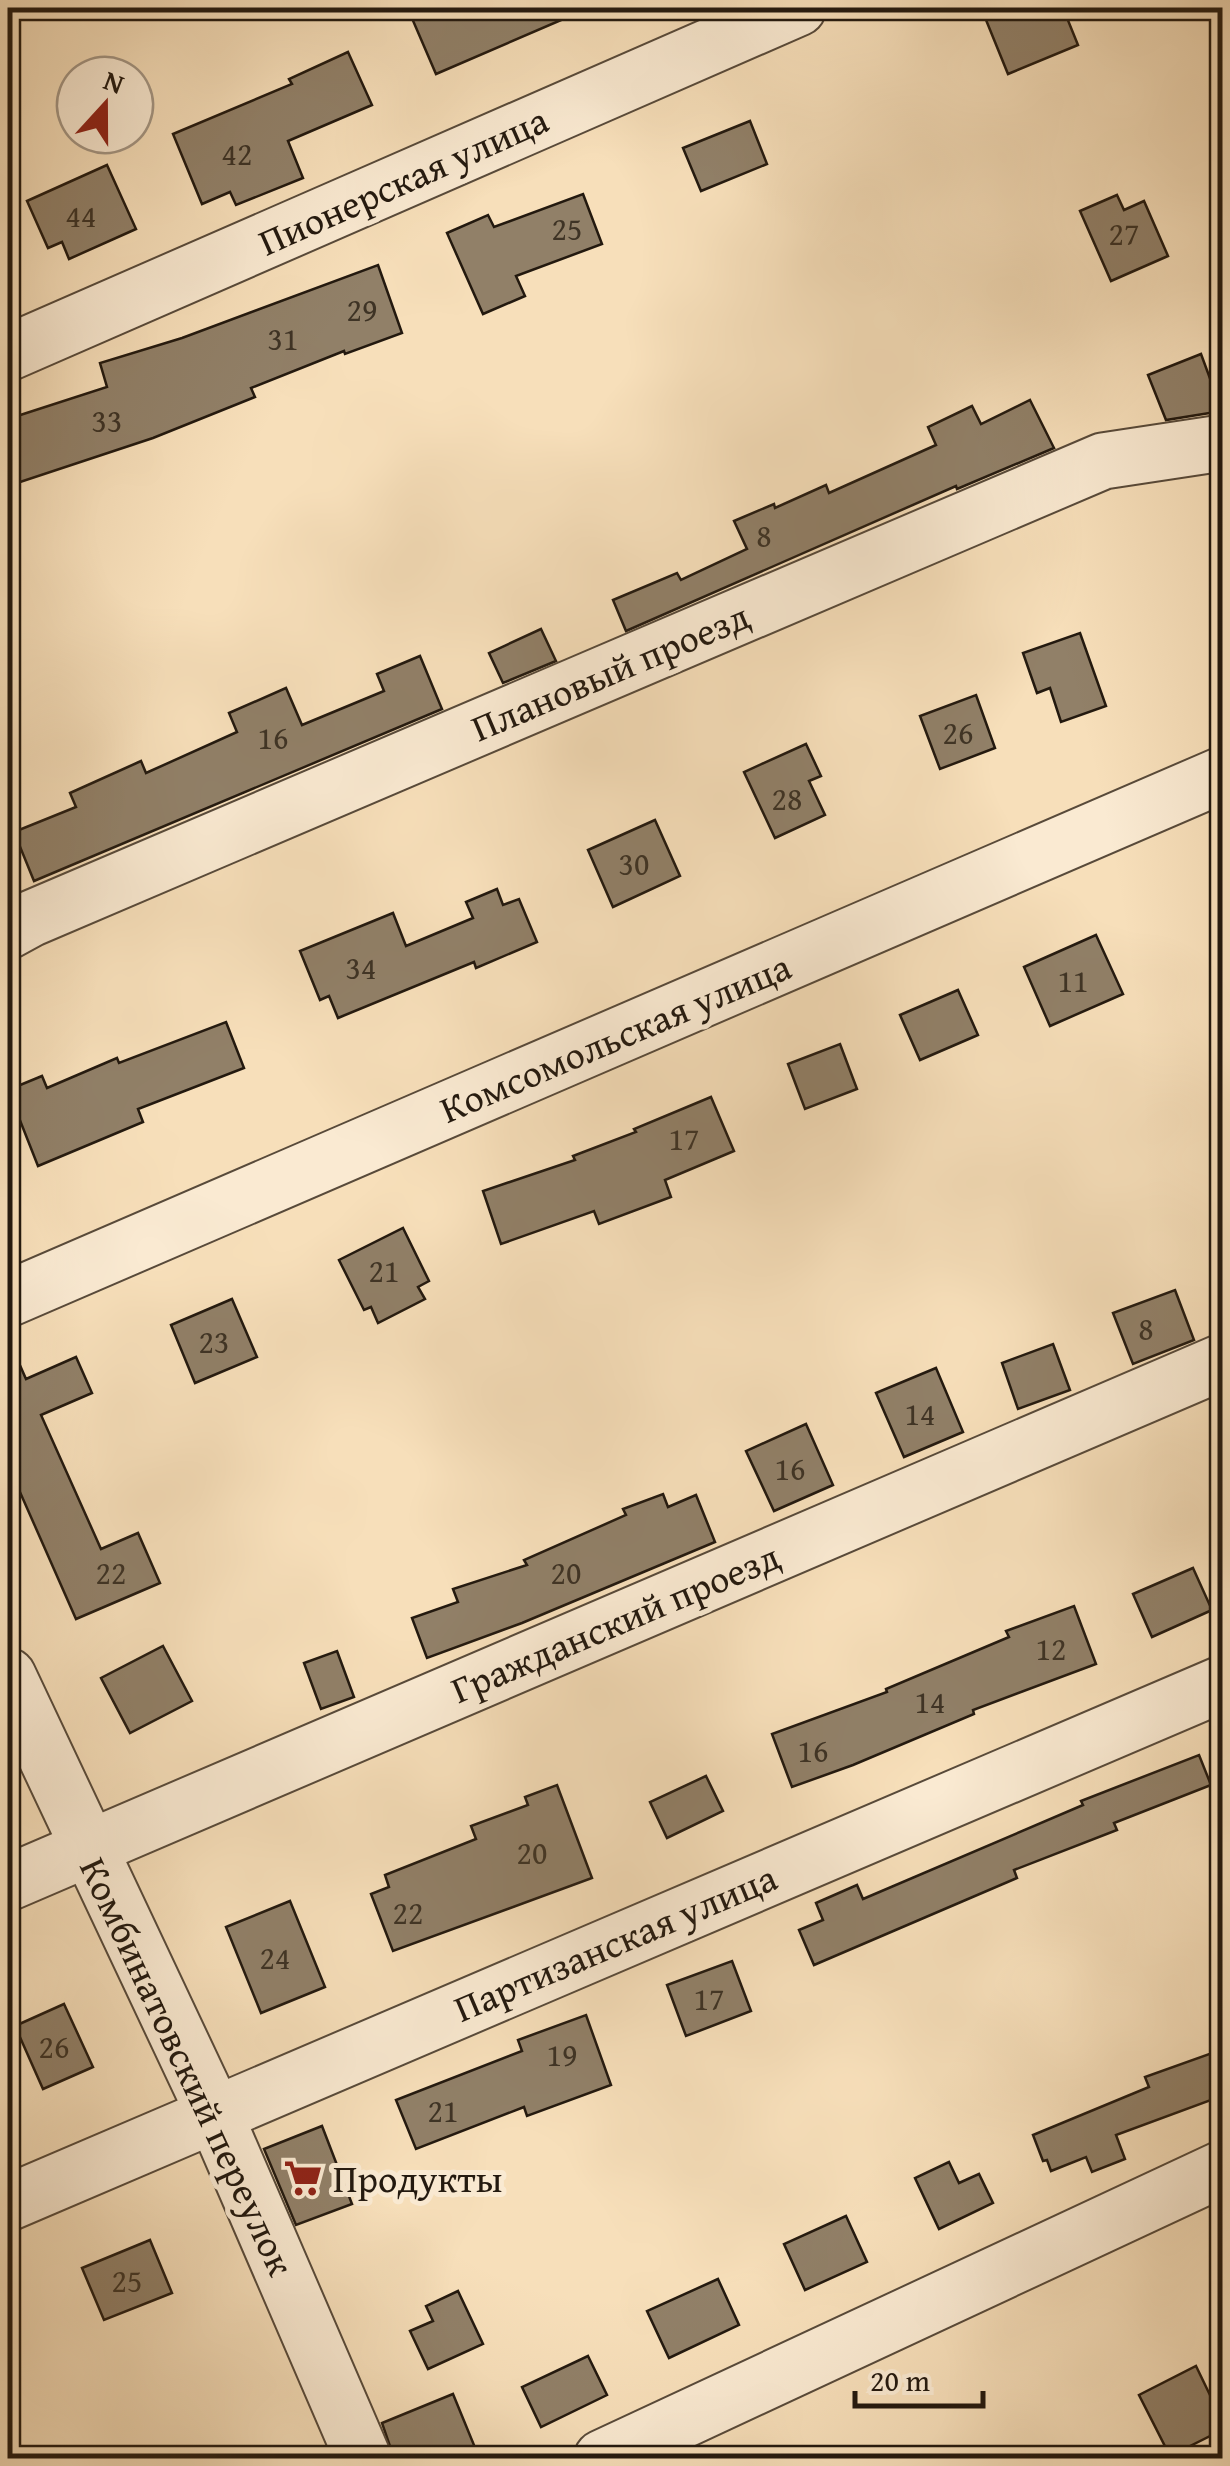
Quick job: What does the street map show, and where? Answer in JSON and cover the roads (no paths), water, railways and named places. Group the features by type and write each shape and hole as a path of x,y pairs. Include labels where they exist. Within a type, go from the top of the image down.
{"street":[{"name":"Пионерская улица","path":"8,354 798,8"},
{"name":"Плановый проезд","path":"8,932 48,911 1102,461 1222,443"},
{"name":"Комсомольская улица","path":"8,1300 1222,775"},
{"name":"Гражданский проезд","path":"8,1883 1222,1362"},
{"name":"Комбинатовский переулок","path":"8,1676 214,2113 363,2458"},
{"name":"Партизанская улица","path":"8,2202 1222,1684"},
{"path":"602,2458 1222,2169"}],"place":[{"name":"Продукты","path":"303,2178"}]}
